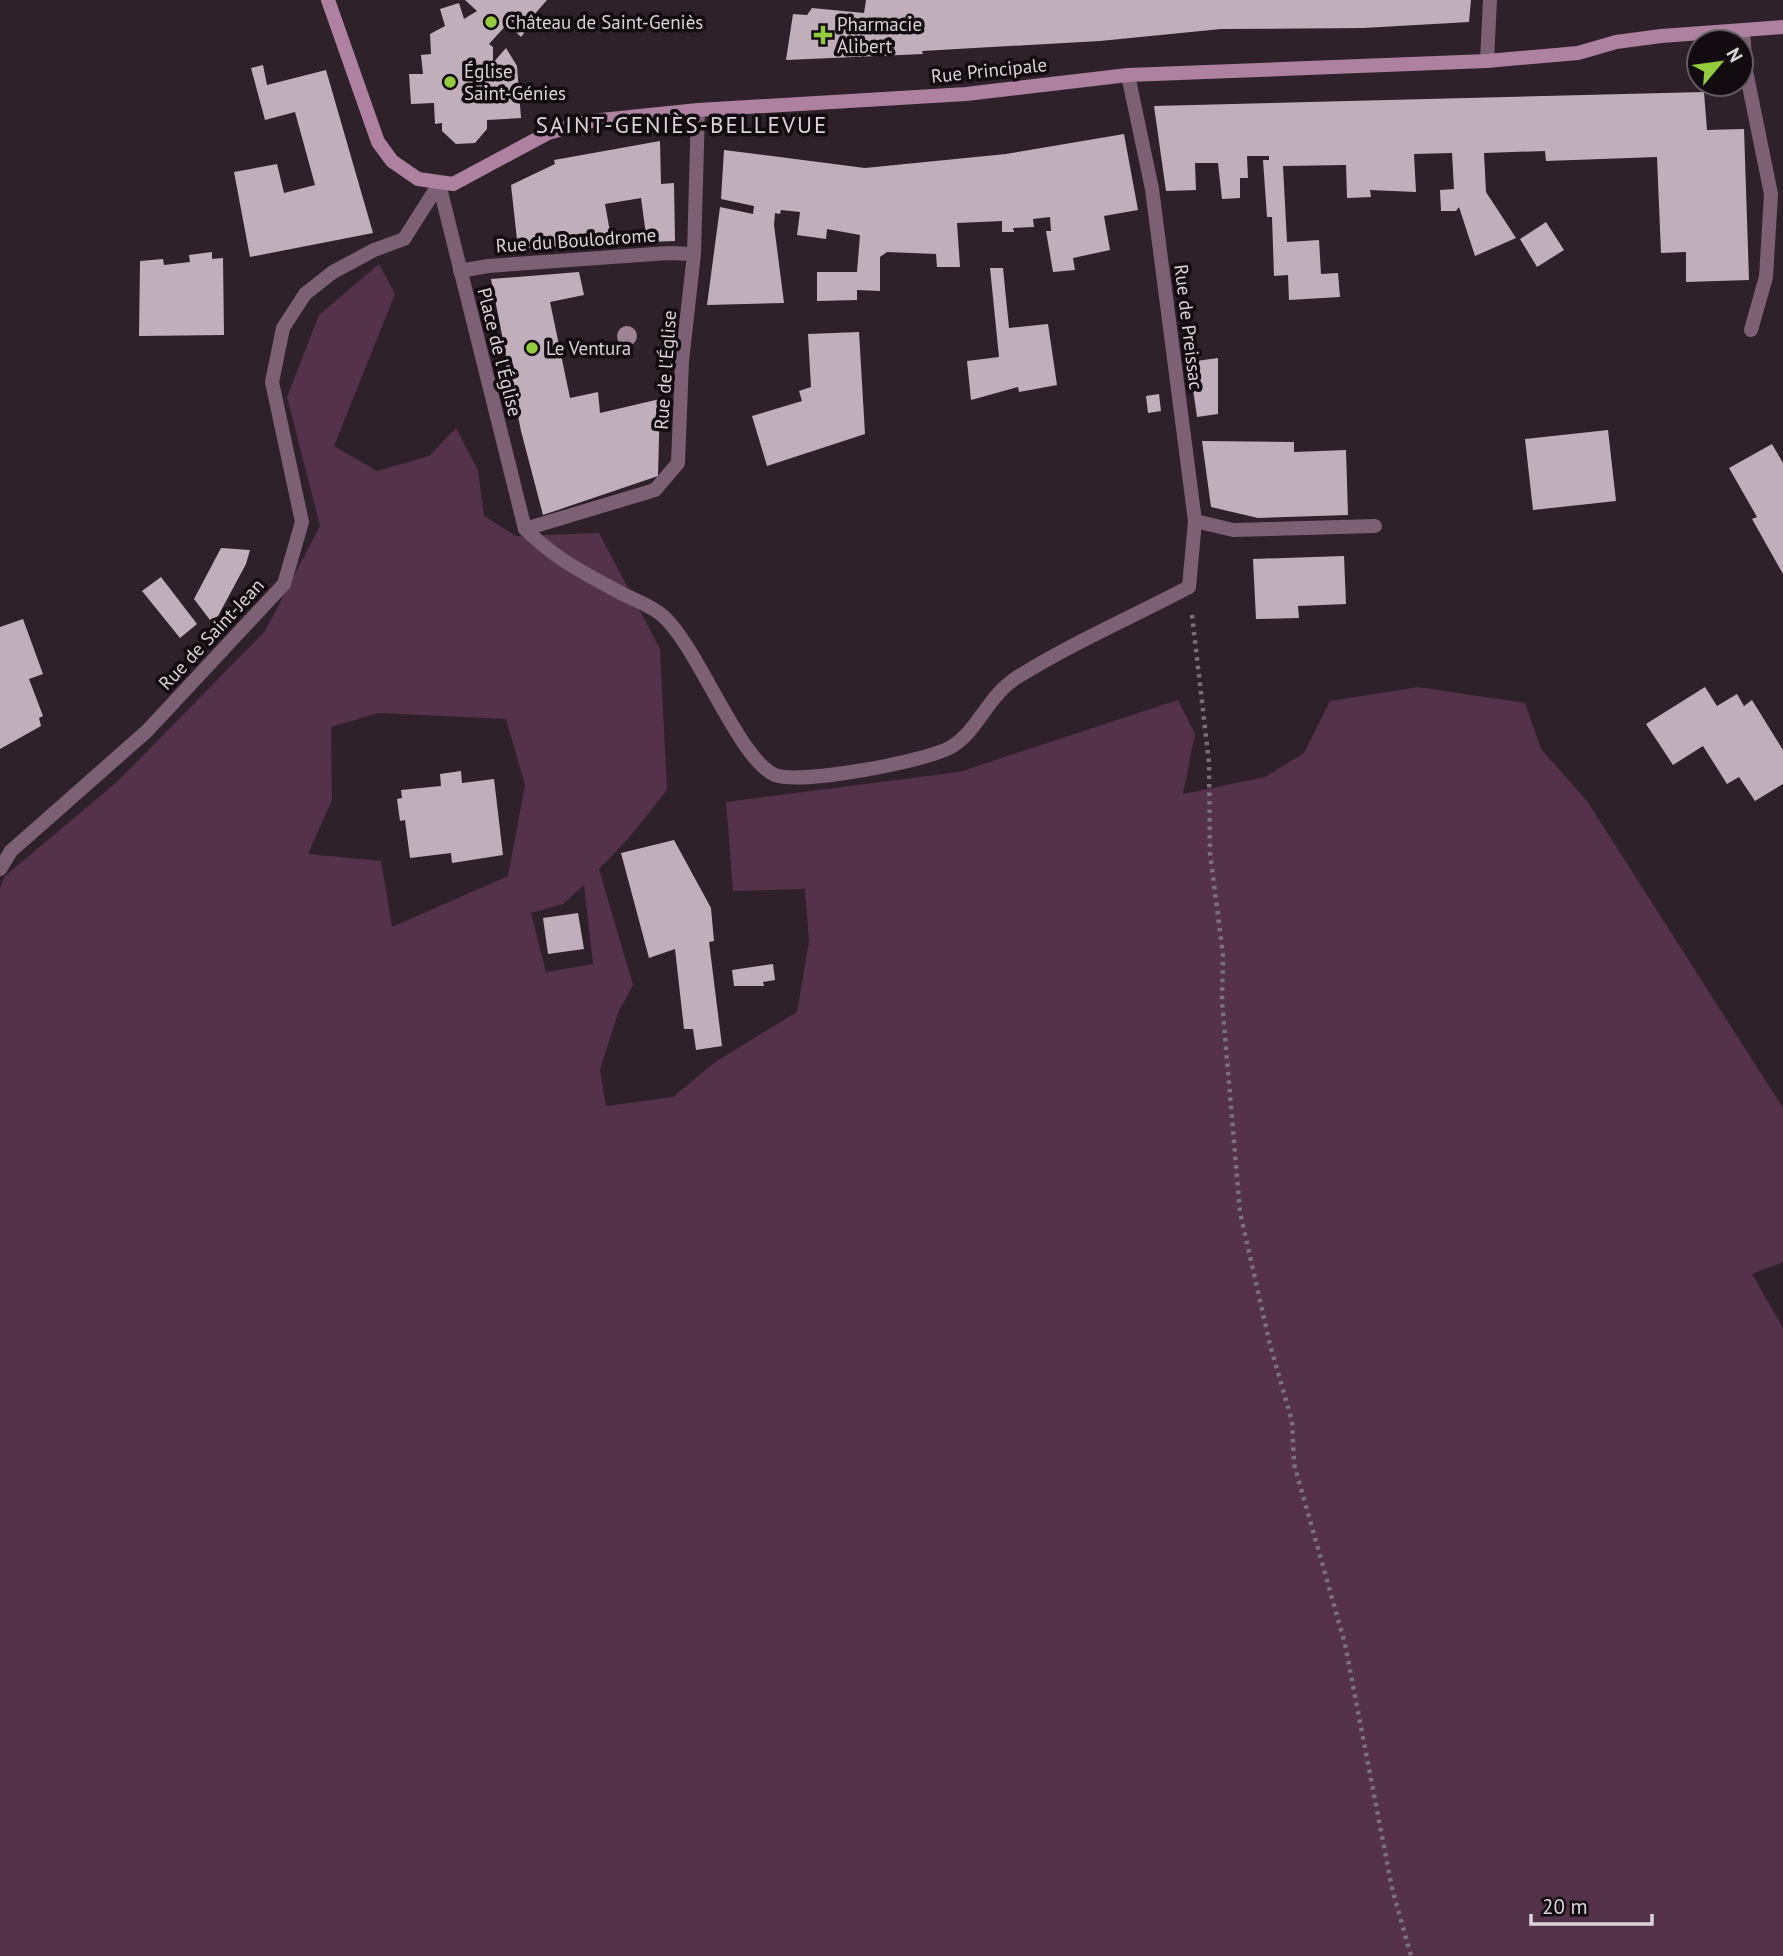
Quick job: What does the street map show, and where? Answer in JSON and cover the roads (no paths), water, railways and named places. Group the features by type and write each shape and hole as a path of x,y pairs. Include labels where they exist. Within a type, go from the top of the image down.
{"main road":[{"path":"328,0 378,142 392,161 418,179 439,184"},
{"name":"Rue Principale","path":"1755,29 1783,27"},
{"name":"Rue Principale","path":"439,184 453,184 472,176 548,133 591,121 698,110 966,94 1128,75 1487,61 1578,53 1616,42 1685,34"}],"street":[{"path":"1487,61 1490,0"},
{"name":"Rue de Preissac","path":"525,529 553,556 663,615 754,757 775,775 813,778 926,756 951,747 971,730 986,704 1014,679 1189,587 1195,521 1152,189 1128,75"},
{"path":"1751,98 1771,194 1766,277 1751,330"},
{"name":"Rue de l'Église","path":"525,529 655,489 678,463 682,361 694,254 698,110"},
{"name":"Place de l'Église","path":"439,184 525,529"},
{"name":"Rue de Saint-Jean","path":"0,869 11,851 147,732 285,584 302,522 272,382 283,328 305,294 333,272 374,250 404,239 439,184"},
{"name":"Rue du Boulodrome","path":"460,271 502,265 668,253 694,254"},
{"path":"1195,521 1233,530 1375,526"},
{"path":"0,838 11,851"}],"place":[{"name":"Château de Saint-Geniès","path":"491,22"},
{"name":"Pharmacie Alibert","path":"823,35"},
{"name":"Église Saint-Génies","path":"450,82"},
{"name":"Le Ventura","path":"532,348"}],"district":[{"name":"SAINT-GENIÈS-BELLEVUE","path":"682,124"}]}
